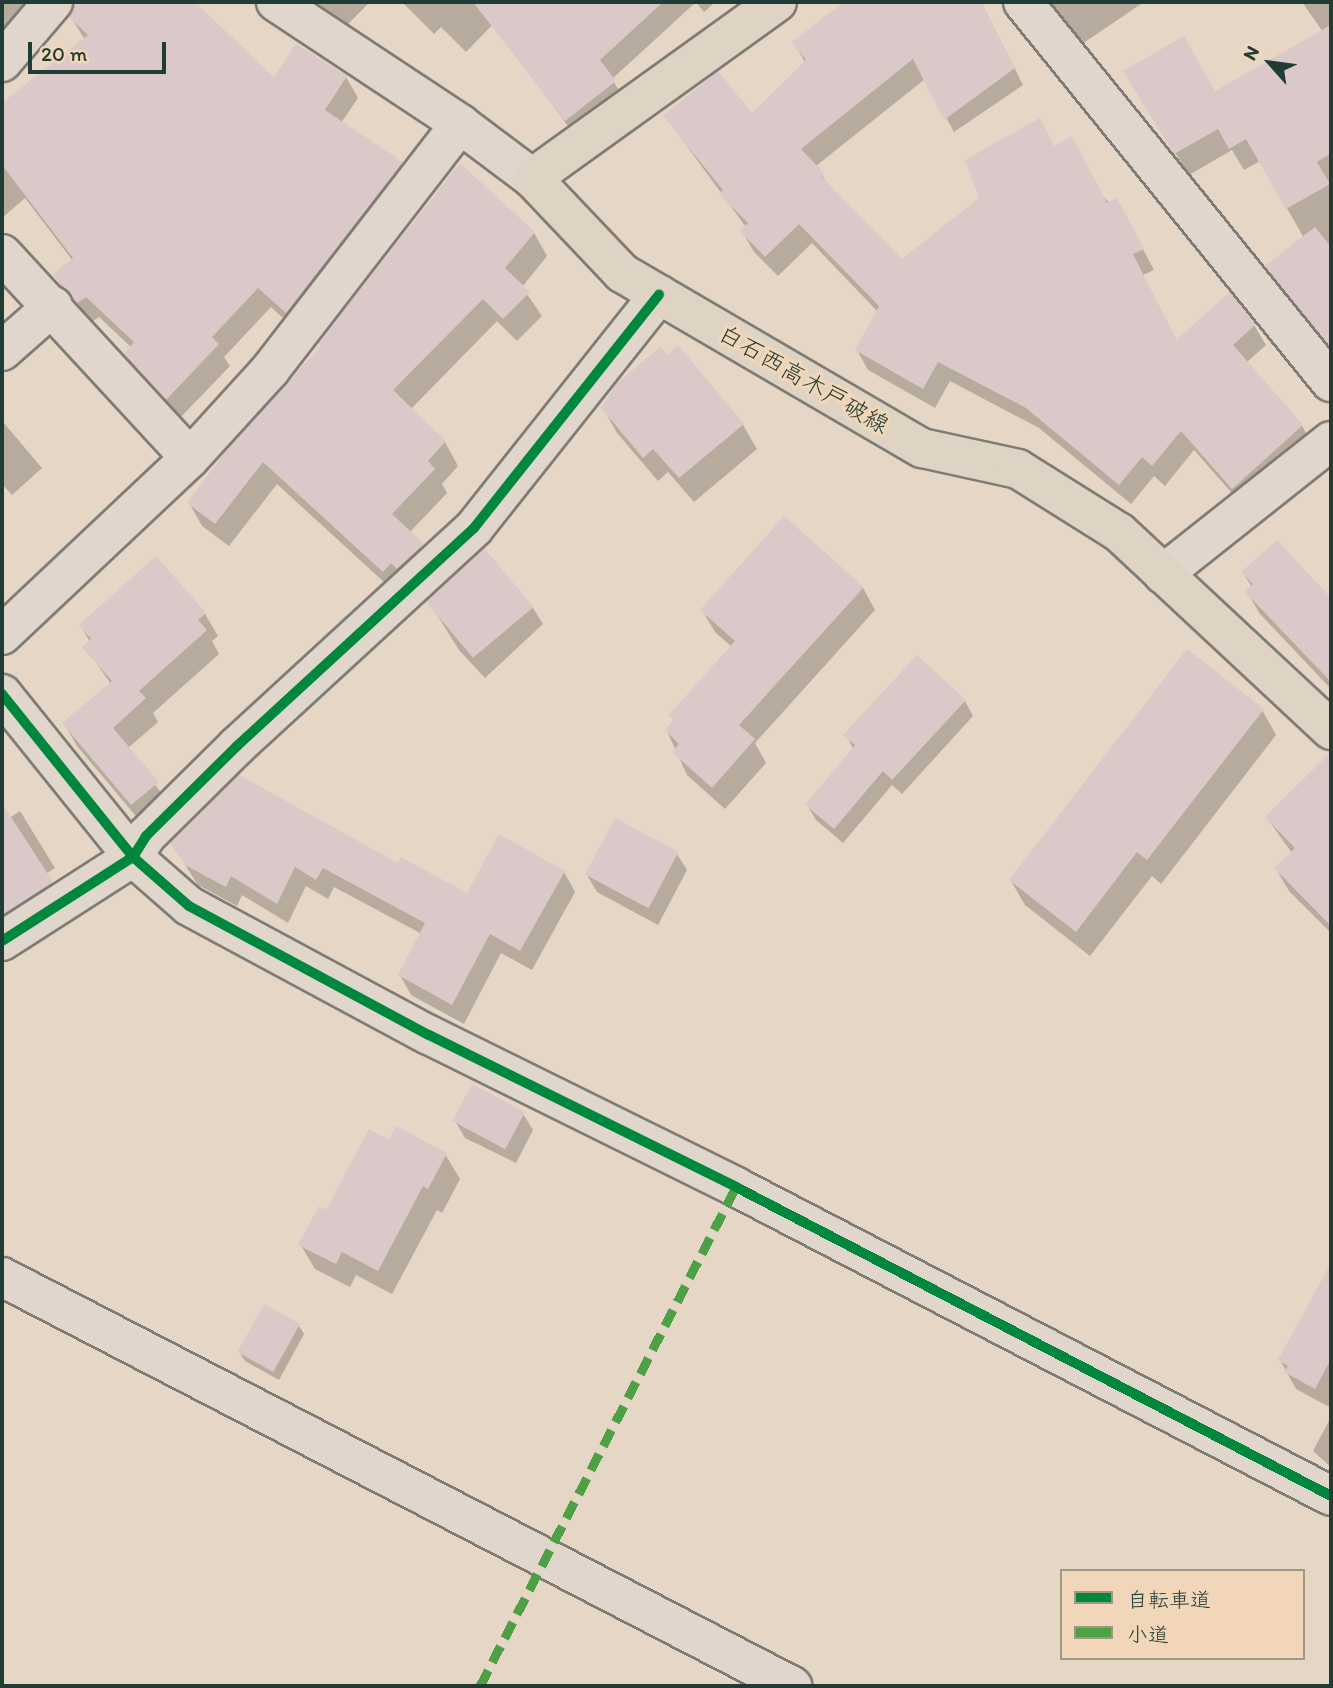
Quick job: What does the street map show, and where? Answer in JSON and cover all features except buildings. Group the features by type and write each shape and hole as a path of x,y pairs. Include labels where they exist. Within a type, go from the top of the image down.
{"main road":[{"path":"532,178 777,2"},
{"name":"白石西高木戸破線","path":"532,178 622,273 922,448 1018,469 1120,533 1331,730"}],"street":[{"path":"2,62 53,2"},
{"path":"276,2 460,124 532,178"},
{"path":"1023,2 1331,382"},
{"path":"2,635 190,458 270,370 460,124"},
{"path":"2,254 53,306 190,458"},
{"path":"2,941 133,857 146,836 237,746 474,528 659,295"},
{"path":"2,351 53,306"},
{"path":"1163,574 1331,441"},
{"path":"2,694 133,857 189,906 429,1035 736,1187 1331,1496"},
{"path":"2,1277 792,1686"}],"marked path":[{"path":"480,1686 736,1187"}],"cycle path":[{"path":"2,941 133,857 146,836 237,746 474,528 659,295"},
{"path":"2,694 133,857 189,906 429,1035 736,1187 1331,1496"}]}
